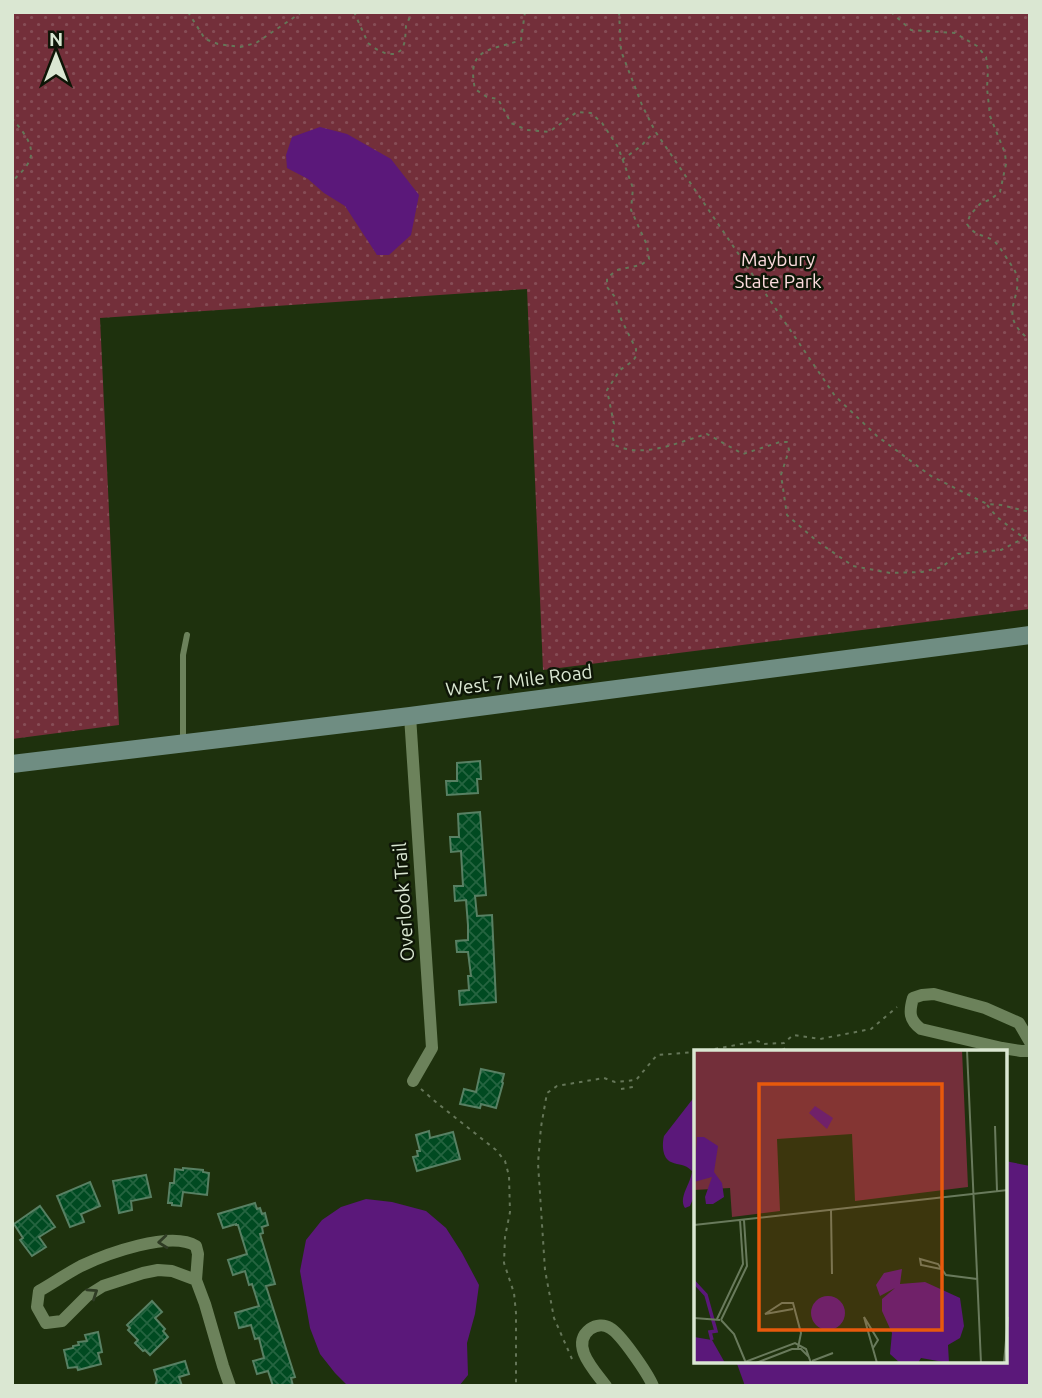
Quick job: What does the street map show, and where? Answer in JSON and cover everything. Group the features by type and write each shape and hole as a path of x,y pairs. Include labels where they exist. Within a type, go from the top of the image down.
{"street":[{"name":"West 7 Mile Road","path":"12,764 410,716 1030,635"},
{"name":"Overlook Trail","path":"410,716 432,1048 413,1081"},
{"path":"1030,1042 1019,1023 985,1008 934,994 914,998 910,1017 921,1030 1002,1048 1030,1051"},
{"path":"196,1280 172,1271 158,1270 133,1276 103,1286 62,1321 46,1323 37,1307 39,1291 81,1266 129,1247 156,1242 189,1242 198,1254 196,1280 230,1386"},
{"path":"606,1386 584,1355 581,1342 583,1334 594,1326 608,1326 614,1330 653,1386"}],"lane":[{"path":"183,743 183,655 187,635"}],"path":[{"path":"188,12 205,38 218,44 240,47 256,43 302,12"},
{"path":"354,12 368,43 387,54 395,54 403,47 405,26 412,12"},
{"path":"526,12 521,40 490,49 474,62 472,74 475,89 487,97 498,99 511,123 527,130 549,132 577,113 591,113 603,123 618,148 633,188 631,209 647,245 649,259 641,265 617,270 607,278 607,287 615,298 621,319 636,349 633,361 620,370 607,390 615,445 641,451 707,434 743,454 787,442 789,450 781,475 787,515 818,542 853,566 897,574 922,572 942,567 958,554 1001,550 1030,535"},
{"path":"619,12 621,51 655,131 835,397 877,436 931,476 987,504 1030,512"},
{"path":"891,12 911,30 955,33 976,46 986,57 990,116 1005,153 1006,164 1000,192 980,204 970,215 967,224 975,234 996,242 1014,270 1017,279 1012,317 1021,333 1030,340"},
{"path":"12,118 29,141 31,156 28,165 12,183"},
{"path":"622,160 655,131"},
{"path":"987,504 997,517 1030,543"},
{"path":"708,1050 758,1041 763,1044 785,1042 793,1035 820,1039 871,1028 888,1014"},
{"path":"782,1050 786,1048 785,1042"},
{"path":"592,1366 581,1373 567,1349 554,1318 545,1270 538,1163 547,1093 557,1086 604,1078 615,1082 636,1080 657,1055 694,1052"},
{"path":"413,1081 496,1150 505,1161 509,1175 510,1212 504,1263 515,1303 516,1386"},
{"path":"626,1081 627,1088"},
{"path":"621,1089 633,1087"}],"green space":[{"name":"Maybury State Park","path":"12,12 1030,12 1030,609 543,670 527,289 100,318 119,725 12,739"}],"shaded area":[{"path":"320,127 347,134 391,159 419,195 411,235 389,255 377,255 345,206 308,179 287,168 286,155 292,137"},
{"path":"694,1097 694,1196 690,1206 685,1208 683,1199 692,1171 668,1160 664,1154 664,1136"},
{"path":"1007,1161 1030,1166 1030,1386 745,1386 737,1363 1007,1363"},
{"path":"366,1199 392,1202 426,1211 446,1228 479,1285 467,1343 468,1375 459,1386 348,1386 320,1354 310,1328 300,1271 306,1240 322,1220 341,1207"}],"building":[{"path":"480,761 481,779 477,779 478,793 447,795 446,781 457,781 457,763"},
{"path":"480,812 486,895 475,896 477,916 492,915 496,1002 460,1005 459,991 469,990 468,976 471,976 468,952 457,952 456,941 468,940 468,925 466,900 455,901 454,886 463,886 461,851 451,852 450,837 459,837 458,814"},
{"path":"481,1069 504,1074 496,1108 481,1104 480,1108 460,1104 464,1089 476,1092"},
{"path":"429,1131 430,1138 453,1132 460,1159 417,1171 413,1157 418,1156 417,1151 420,1151 416,1135"},
{"path":"175,1169 209,1173 207,1195 183,1192 181,1206 172,1205 168,1203 170,1183 174,1183"},
{"path":"146,1175 151,1197 131,1201 132,1210 119,1213 113,1181"},
{"path":"90,1182 100,1206 81,1214 84,1222 70,1227 57,1196"},
{"path":"255,1203 262,1214 265,1213 268,1225 262,1227 263,1233 260,1234 275,1284 266,1286 295,1377 291,1378 293,1386 273,1386 268,1371 257,1374 253,1361 264,1358 259,1338 255,1339 251,1325 239,1328 235,1313 259,1306 245,1271 233,1275 228,1260 247,1254 238,1225 223,1228 218,1214"},
{"path":"40,1206 55,1227 39,1237 46,1247 32,1256 20,1240 23,1238 14,1224"},
{"path":"152,1301 162,1312 155,1318 168,1337 150,1355 135,1343 138,1340 128,1330 130,1328 127,1325"},
{"path":"98,1332 102,1352 98,1353 101,1364 78,1370 77,1367 68,1368 64,1350 79,1345 78,1342 87,1341 85,1335"},
{"path":"185,1361 189,1374 179,1377 182,1386 155,1386 157,1380 154,1370"}]}
